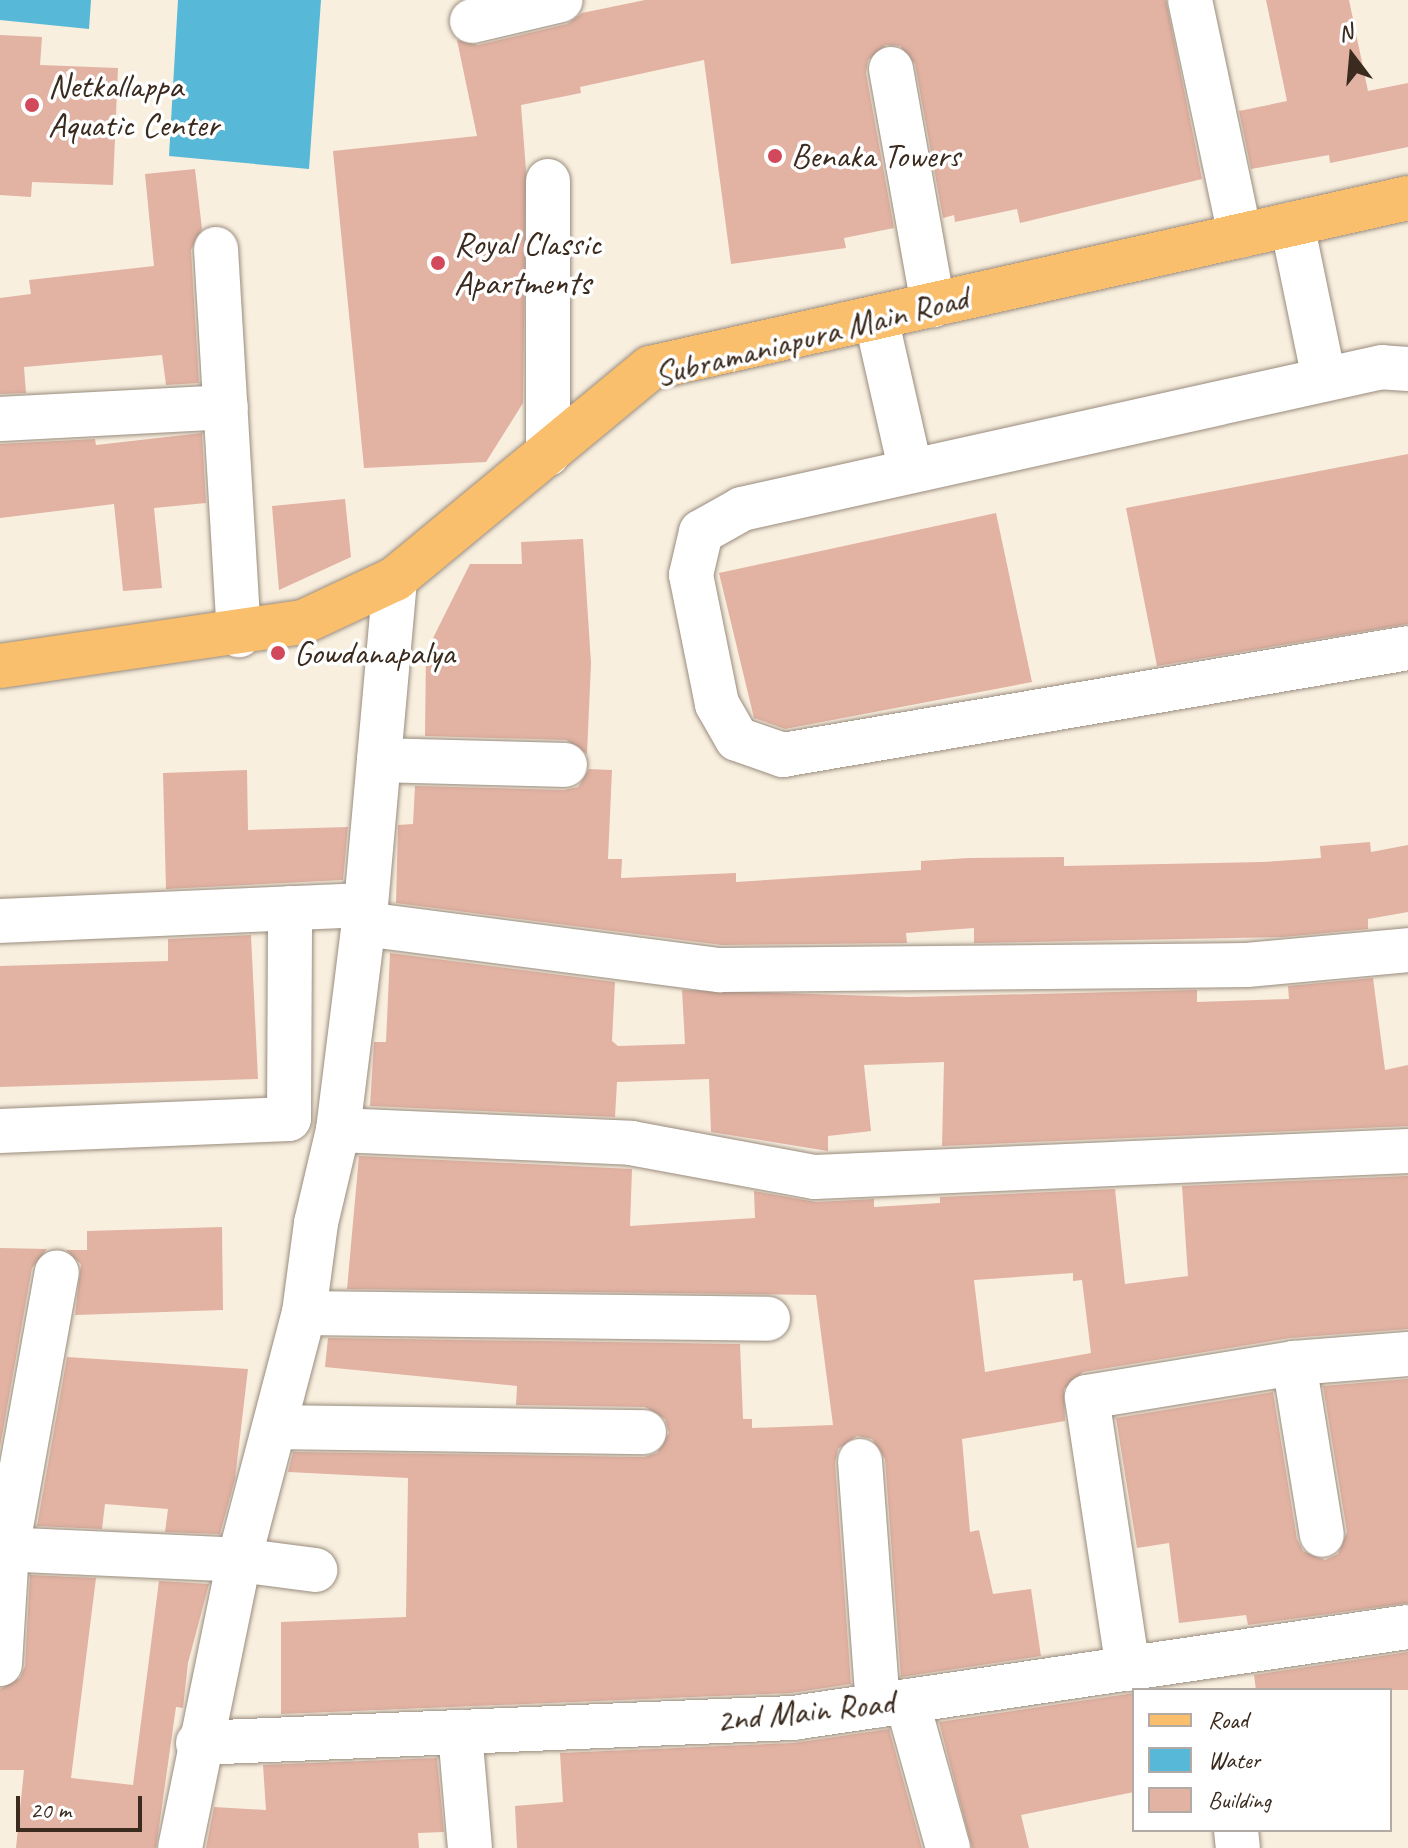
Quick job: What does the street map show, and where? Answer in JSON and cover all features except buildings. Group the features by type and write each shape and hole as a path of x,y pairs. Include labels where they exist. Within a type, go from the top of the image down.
{"main road":[{"name":"Subramaniapura Main Road","path":"0,666 239,635 303,622 395,579 650,368 1408,198"}],"street":[{"path":"472,21 561,0"},
{"path":"1190,0 1240,236"},
{"path":"891,69 933,305"},
{"path":"548,181 548,454"},
{"path":"1292,224 1324,379"},
{"path":"216,249 239,635"},
{"path":"876,318 910,468"},
{"path":"1408,369 1382,367 1324,379 910,468 742,509 701,532 691,575 717,704 737,739 783,755 1408,648"},
{"path":"0,419 226,407"},
{"path":"180,1848 198,1743 239,1560 304,1313 316,1223 338,1130 365,914 395,579"},
{"path":"379,760 565,765"},
{"path":"0,1131 289,1119 290,908"},
{"path":"0,921 290,908 365,914 720,970 1247,965 1408,950"},
{"path":"338,1130 631,1143 815,1177 1408,1151"},
{"path":"0,1664 4,1549 57,1272"},
{"path":"304,1313 768,1319"},
{"path":"1128,1669 1087,1397 1294,1363 1408,1354"},
{"path":"1294,1363 1322,1535"},
{"path":"275,1427 644,1432"},
{"path":"860,1461 892,1703 948,1848"},
{"path":"4,1549 239,1560 315,1570"},
{"name":"2nd Main Road","path":"198,1743 793,1718 1128,1669 1218,1673 1408,1627"},
{"path":"460,1732 470,1848"}],"water":[{"path":"0,0 91,0 89,29 0,20"},
{"path":"178,0 321,0 309,169 169,156"}],"place":[{"name":"Netkallappa Aquatic Center","path":"32,105"},
{"name":"Benaka Towers","path":"775,156"},
{"name":"Royal Classic Apartments","path":"438,263"},
{"name":"Gowdanapalya","path":"278,653"}]}
